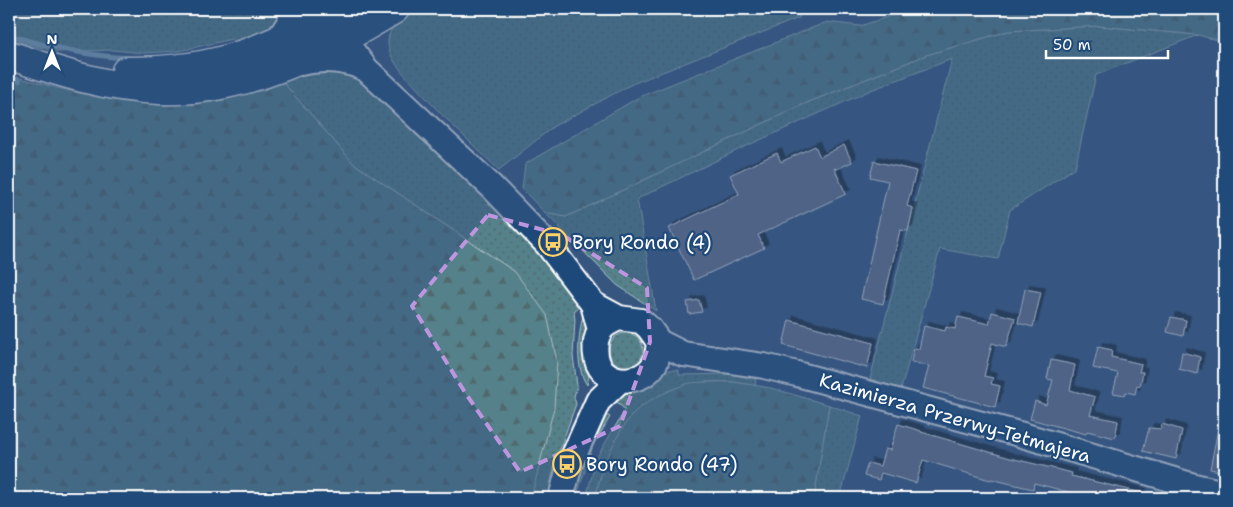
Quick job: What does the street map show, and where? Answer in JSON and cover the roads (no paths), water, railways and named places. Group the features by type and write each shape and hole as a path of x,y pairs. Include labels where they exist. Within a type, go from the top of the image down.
{"main road":[{"path":"9,54 126,71 161,71 211,63 239,56 342,17 395,9"},
{"path":"9,54 56,72 116,85 162,90 218,86 248,79 288,65 342,17"}],"street":[{"path":"278,40 298,9"},
{"path":"342,17 366,69"},
{"path":"342,17 374,54 437,135"},
{"path":"288,65 316,60 330,60 356,64 366,69 536,232 562,261 610,324"},
{"path":"630,318 641,322 649,328 657,352 651,369 643,376 635,379 611,375 597,359 595,349 610,324 630,318"},
{"name":"Kazimierza Przerwy-Tetmajera","path":"657,352 764,366 797,374 1019,434 1194,486 1224,493"},
{"path":"561,498 570,464 611,375"}],"waterway":[{"path":"419,12 437,12 453,9"},
{"path":"9,35 68,50 129,58"},
{"path":"9,78 19,81"}],"place":[{"name":"Bory Rondo (4)","path":"553,242"},
{"name":"Bory Rondo (47)","path":"567,464"}]}
